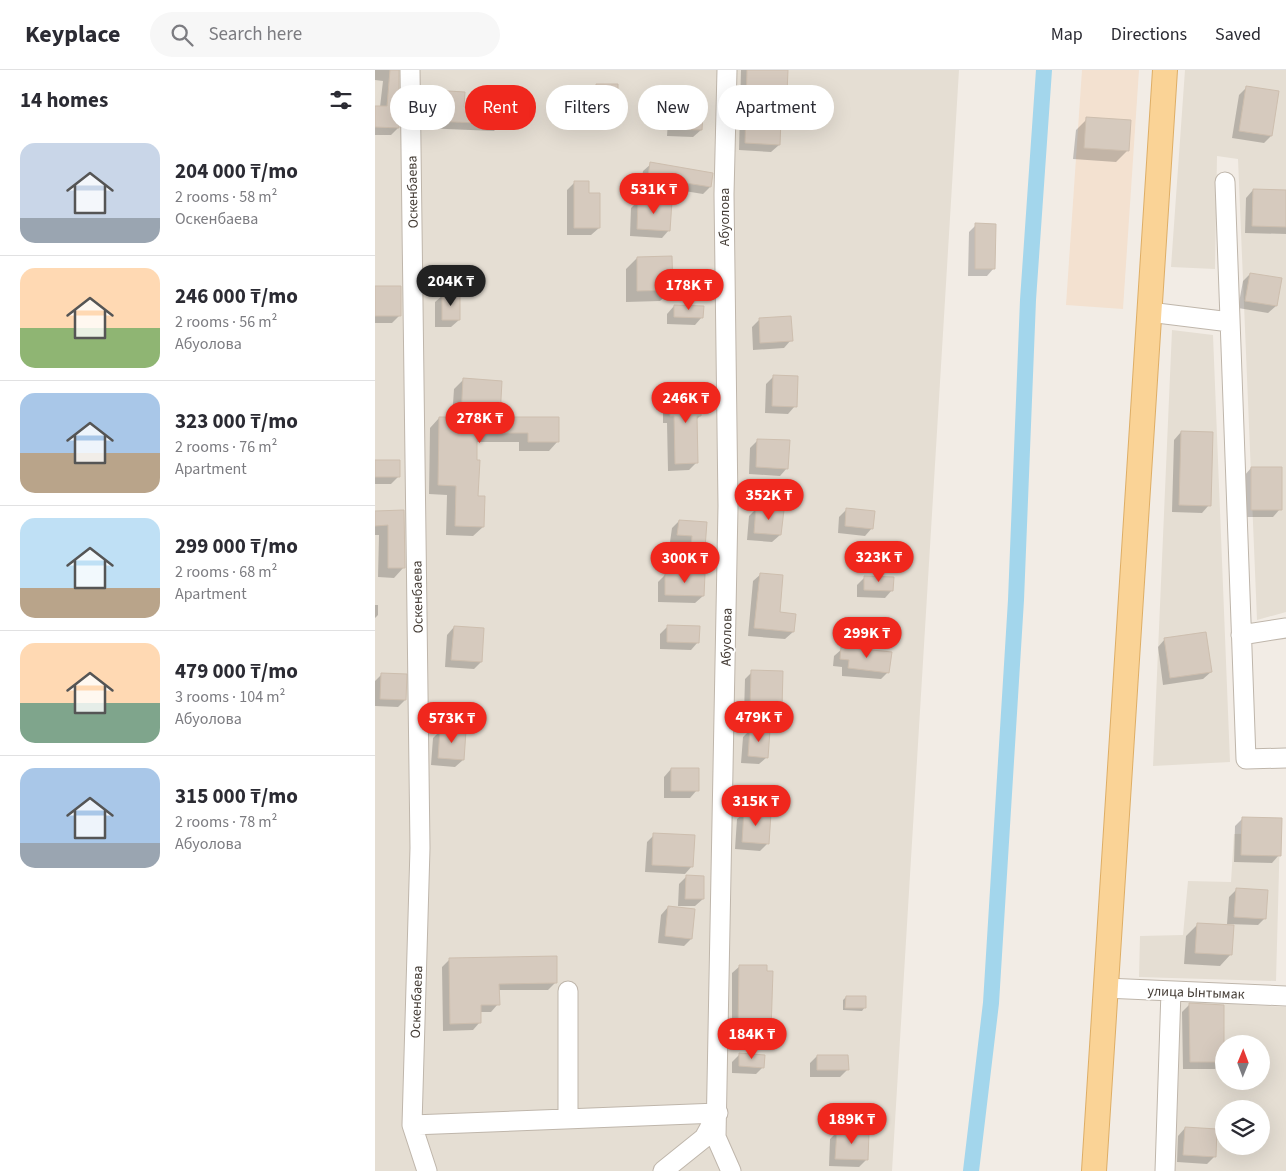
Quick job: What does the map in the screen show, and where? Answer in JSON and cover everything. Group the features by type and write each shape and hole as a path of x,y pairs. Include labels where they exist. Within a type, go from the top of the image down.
{"main road":[{"path":"1094,1171 1165,70"}],"street":[{"name":"Оскенбаева","path":"410,70 420,848 412,1125 427,1171"},
{"name":"Абуолова","path":"727,70 724,194 728,506 718,1113 716,1136 731,1171"},
{"path":"1225,182 1245,759 1286,758"},
{"path":"1149,312 1230,322"},
{"path":"1241,635 1286,628"},
{"name":"улица Ынтымак","path":"1105,988 1286,996"},
{"path":"568,991 568,1117"},
{"path":"1165,1171 1171,991"},
{"path":"412,1125 568,1117 718,1113"},
{"path":"663,1171 703,1138 718,1113"}],"shaded area":[{"path":"375,70 959,70 892,1171 375,1171"},
{"path":"1082,70 1139,70 1123,309 1066,305"},
{"path":"1185,70 1286,70 1286,612 1257,620 1238,159 1217,156 1215,269 1171,267"},
{"path":"1172,330 1213,335 1230,762 1153,766"},
{"path":"1280,833 1276,981 1139,977 1140,936 1183,935 1188,881 1231,882 1234,834"},
{"path":"1181,1001 1286,1007 1286,1171 1175,1171"}],"building":[{"path":"390,70 399,70 399,85 390,85 390,128 375,127 375,106 387,106"},
{"path":"747,70 788,70 787,85 747,85"},
{"path":"596,84 618,84 618,85"},
{"path":"1246,86 1279,91 1272,136 1239,131"},
{"path":"455,91 465,92 465,122 455,122"},
{"path":"1086,117 1131,120 1129,151 1084,148"},
{"path":"745,130 781,130 780,145 745,143"},
{"path":"650,162 713,173 711,187 648,177"},
{"path":"574,181 589,181 589,193 600,193 600,228 574,228"},
{"path":"1253,189 1286,190 1286,227 1252,226"},
{"path":"638,200 672,201 670,231 637,229"},
{"path":"975,223 996,224 995,269 975,269"},
{"path":"672,256 673,290 637,291 637,257"},
{"path":"1250,273 1282,278 1277,306 1245,301"},
{"path":"375,286 401,286 401,316 375,316"},
{"path":"442,294 460,294 460,320 442,320"},
{"path":"674,305 704,306 703,318 674,317"},
{"path":"791,316 793,341 760,343 759,318"},
{"path":"773,375 798,376 797,407 772,406"},
{"path":"463,378 502,381 500,417 559,417 559,442 528,442 528,433 477,433 477,460 480,460 478,496 485,496 484,527 455,526 456,486 438,485 439,417 461,417"},
{"path":"670,390 701,390 701,416 697,416 698,463 675,464 674,416 670,416"},
{"path":"1181,431 1213,432 1211,506 1179,505"},
{"path":"757,439 790,440 788,469 756,467"},
{"path":"375,460 400,460 400,477 375,477"},
{"path":"1251,467 1282,467 1282,510 1251,510"},
{"path":"756,507 784,510 781,535 754,533"},
{"path":"846,508 875,511 873,529 845,526"},
{"path":"404,510 405,568 388,568 388,525 375,526 375,511"},
{"path":"679,520 707,522 705,548 691,547 692,536 677,535"},
{"path":"665,573 705,574 704,596 665,595"},
{"path":"760,573 783,575 780,612 796,614 794,632 754,628"},
{"path":"864,576 894,577 893,591 864,590"},
{"path":"667,625 700,626 699,643 667,642"},
{"path":"454,626 484,628 482,662 451,660"},
{"path":"1206,632 1212,672 1170,678 1164,638"},
{"path":"841,647 892,652 889,673 848,668 849,660 840,659"},
{"path":"751,670 783,671 782,708 750,707"},
{"path":"381,673 407,674 406,700 380,699"},
{"path":"750,728 770,730 768,758 748,756"},
{"path":"440,729 466,731 464,760 438,758"},
{"path":"671,768 699,768 699,791 671,791"},
{"path":"744,810 771,813 769,844 742,842"},
{"path":"1242,817 1282,818 1281,856 1241,855"},
{"path":"653,833 695,835 693,867 652,865"},
{"path":"686,875 704,876 704,899 685,899"},
{"path":"1236,888 1268,890 1266,919 1234,917"},
{"path":"668,906 695,909 692,939 665,936"},
{"path":"1197,923 1234,925 1232,955 1195,953"},
{"path":"557,956 557,983 499,984 500,1005 481,1005 481,1023 450,1024 449,958"},
{"path":"739,965 767,965 767,971 773,971 771,1031 738,1029"},
{"path":"846,996 866,996 866,1008 845,1008"},
{"path":"1189,1003 1224,1005 1224,1035 1215,1035 1215,1062 1190,1062"},
{"path":"739,1053 765,1055 764,1068 739,1066"},
{"path":"817,1055 848,1055 849,1070 817,1070"},
{"path":"1185,1127 1215,1129 1216,1157 1183,1155"},
{"path":"837,1130 869,1132 868,1160 835,1159"}],"waterway":[{"path":"971,1171 991,1003 1016,600 1028,300 1044,70"}]}
